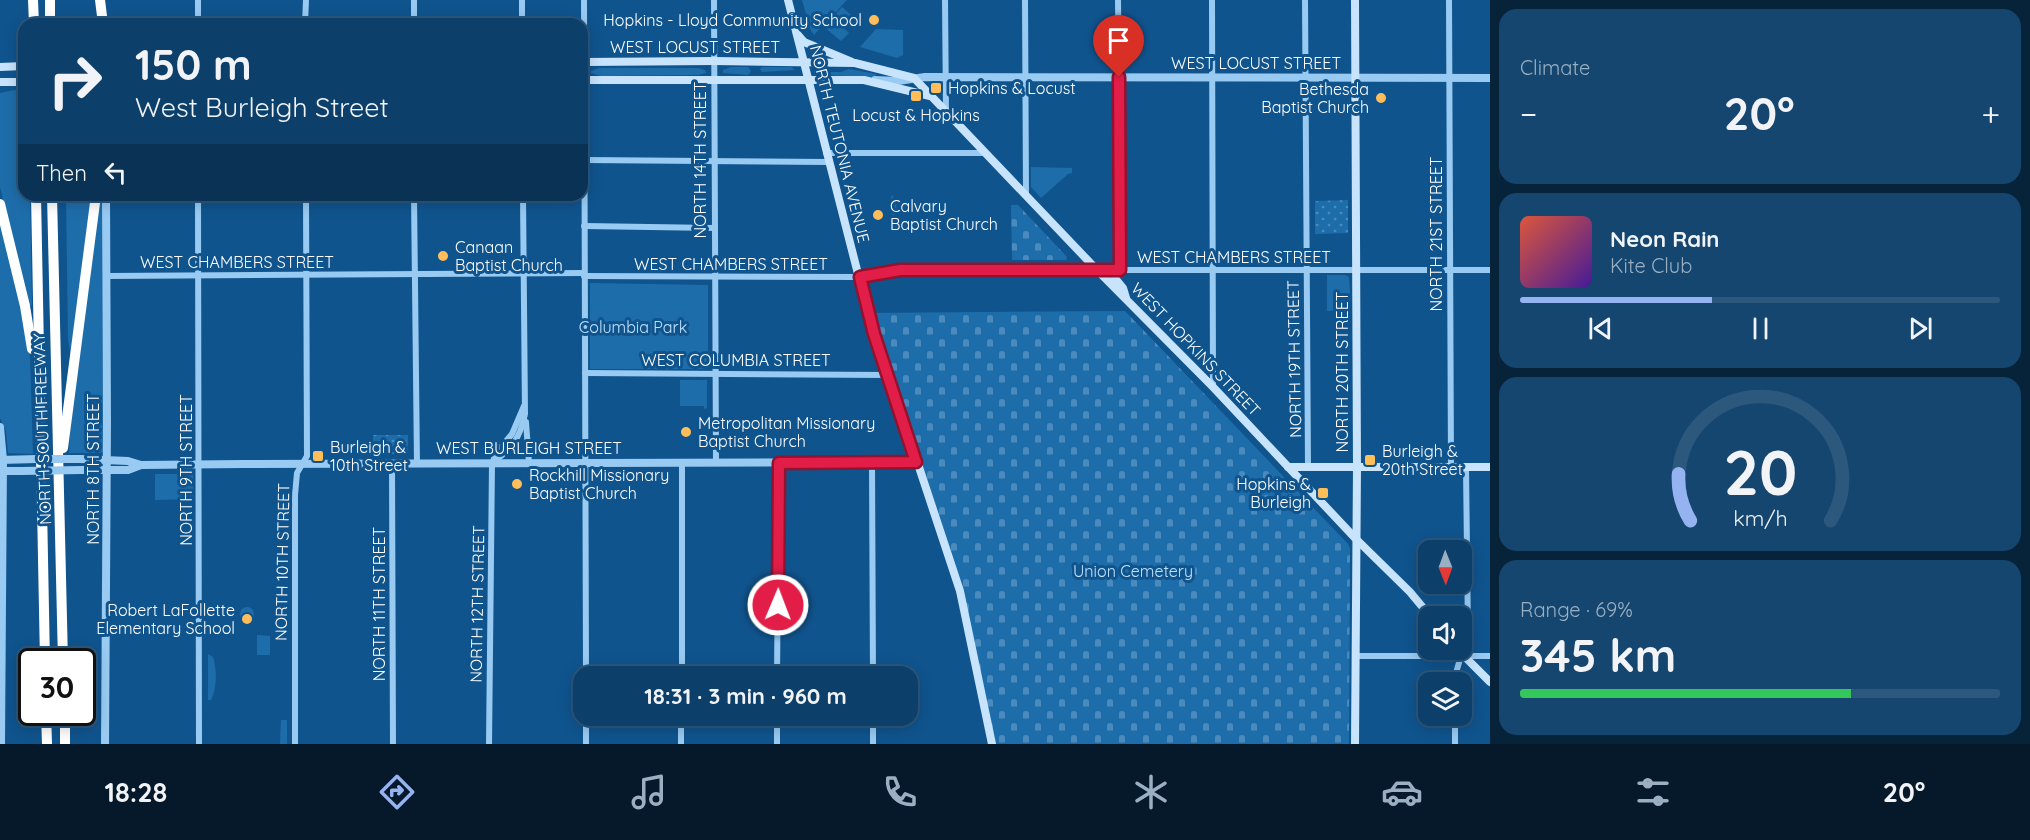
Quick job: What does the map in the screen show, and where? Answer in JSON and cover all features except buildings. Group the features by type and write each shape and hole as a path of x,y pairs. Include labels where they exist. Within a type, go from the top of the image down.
{"highway":[{"path":"33,0 34,18"},
{"path":"50,0 50,18"},
{"path":"102,0 103,18"},
{"name":"NORTH-SOUTH FREEWAY","path":"36,201 45,648"},
{"name":"NORTH-SOUTH FREEWAY","path":"52,201 63,648"},
{"path":"58,475 95,201"},
{"path":"0,204 25,306 38,382"},
{"path":"46,726 47,744"},
{"path":"65,726 65,744"}],"main road":[{"name":"NORTH TEUTONIA AVENUE","path":"788,0 868,313 960,591 992,744"},
{"name":"NORTH 20TH STREET","path":"1355,0 1356,744"},
{"path":"797,34 804,42 855,63"},
{"name":"WEST LOCUST STREET","path":"588,62 855,63 914,78"},
{"name":"WEST HOPKINS STREET","path":"914,78 1422,606"},
{"name":"WEST LOCUST STREET","path":"588,80 864,80"},
{"path":"864,80 930,96"},
{"path":"1120,270 1115,273 1114,277 1123,288 1126,299"},
{"path":"1288,467 1490,467"},
{"path":"1469,660 1490,681"}],"street":[{"path":"198,0 198,18"},
{"path":"306,0 306,18"},
{"path":"414,0 414,18"},
{"path":"522,0 522,18"},
{"path":"584,0 584,18"},
{"name":"NORTH 14TH STREET","path":"714,0 716,463"},
{"path":"945,0 946,111"},
{"path":"1025,0 1026,195"},
{"path":"1118,0 1120,270"},
{"path":"1212,0 1213,387"},
{"name":"NORTH 19TH STREET","path":"1305,0 1308,466"},
{"name":"NORTH 21ST STREET","path":"1449,0 1451,467"},
{"name":"WEST LOCUST STREET","path":"864,80 1026,77 1490,78"},
{"path":"588,160 713,161 986,153"},
{"name":"NORTH 8TH STREET","path":"105,744 106,201"},
{"name":"NORTH 9TH STREET","path":"198,201 199,744"},
{"name":"NORTH 10TH STREET","path":"294,744 295,495 297,473 307,456 306,201"},
{"path":"414,201 417,464"},
{"path":"523,201 524,406 529,463"},
{"path":"584,201 586,666"},
{"path":"584,226 714,228"},
{"name":"WEST CHAMBERS STREET","path":"107,276 523,273 860,277 900,270 1490,270"},
{"name":"WEST COLUMBIA STREET","path":"585,374 887,375"},
{"path":"492,464 496,453 512,434 524,406"},
{"path":"492,464 516,442 525,414"},
{"path":"0,427 2,460 1,744"},
{"name":"WEST BURLEIGH STREET","path":"2,460 107,459 141,465 916,462"},
{"path":"681,666 682,463"},
{"path":"777,666 779,463"},
{"path":"872,463 873,666"},
{"name":"NORTH 11TH STREET","path":"392,464 393,744"},
{"name":"NORTH 12TH STREET","path":"489,744 492,464"},
{"name":"WEST BURLEIGH STREET","path":"2,471 128,470 141,465"},
{"path":"1466,467 1468,606"},
{"path":"1355,656 1418,654"},
{"path":"1472,654 1490,656"},
{"path":"586,726 586,744"},
{"path":"681,726 681,744"},
{"path":"777,726 777,744"},
{"path":"873,726 873,744"},
{"path":"1455,726 1455,744"}],"green space":[{"path":"802,0 847,0 814,35"},
{"path":"842,7 851,15 843,24 834,16"},
{"path":"832,18 849,33 841,41 824,27"},
{"path":"876,29 903,30 903,55 897,58 860,47"},
{"path":"731,67 748,67 751,71 748,75 723,73 723,70"},
{"path":"762,67 791,67 795,70 762,72 760,69"},
{"path":"599,68 698,68 705,70 706,73 600,76 591,73"},
{"path":"849,69 876,74 876,77 818,74 818,72 841,72"},
{"path":"18,90 18,201 30,201 32,306 29,305 0,187 0,93"},
{"path":"1031,167 1072,168 1072,173 1041,198 1031,187"},
{"path":"892,195 896,200 897,220 890,209"},
{"path":"1348,200 1348,233 1315,234 1315,201"},
{"path":"66,201 92,201 71,358 68,338"},
{"path":"99,201 102,201 103,452 69,453 71,415"},
{"path":"1011,205 1018,205 1067,257 1066,260 1012,260"},
{"path":"0,218 25,324 30,358 33,454 8,453 6,431 0,418"},
{"path":"1327,275 1349,277 1351,310 1327,311"},
{"name":"Columbia Park","path":"590,283 708,285 708,369 590,369"},
{"name":"Union Cemetery","path":"1125,311 1348,544 1350,549 1349,744 992,744 969,632 868,313"},
{"path":"680,380 707,380 707,408 680,406"},
{"path":"373,435 408,435 408,454 373,454"},
{"path":"155,474 193,474 193,499 155,500"},
{"path":"247,607 252,609 254,614 252,619 247,621 242,619 240,614 242,609"},
{"path":"257,635 270,636 270,655 257,655"},
{"path":"208,654 213,657 216,673 211,700 208,700"},
{"path":"281,720 287,720 287,744 280,744"}],"place":[{"name":"Hopkins - Lloyd Community School","path":"874,20"},
{"name":"Hopkins & Locust","path":"936,88"},
{"name":"Locust & Hopkins","path":"916,96"},
{"name":"Bethesda Baptist Church","path":"1381,98"},
{"name":"Calvary Baptist Church","path":"878,215"},
{"name":"Canaan Baptist Church","path":"443,256"},
{"name":"Metropolitan Missionary Baptist Church","path":"686,432"},
{"name":"Burleigh & 10th Street","path":"318,456"},
{"name":"Burleigh & 20th Street","path":"1370,460"},
{"name":"Rockhill Missionary Baptist Church","path":"517,484"},
{"name":"Hopkins & Burleigh","path":"1323,493"},
{"name":"Robert LaFollette Elementary School","path":"247,619"}],"route":[{"path":"778,605 779,463 916,462 874,334 860,277 900,270 1120,270 1119,77"}]}
